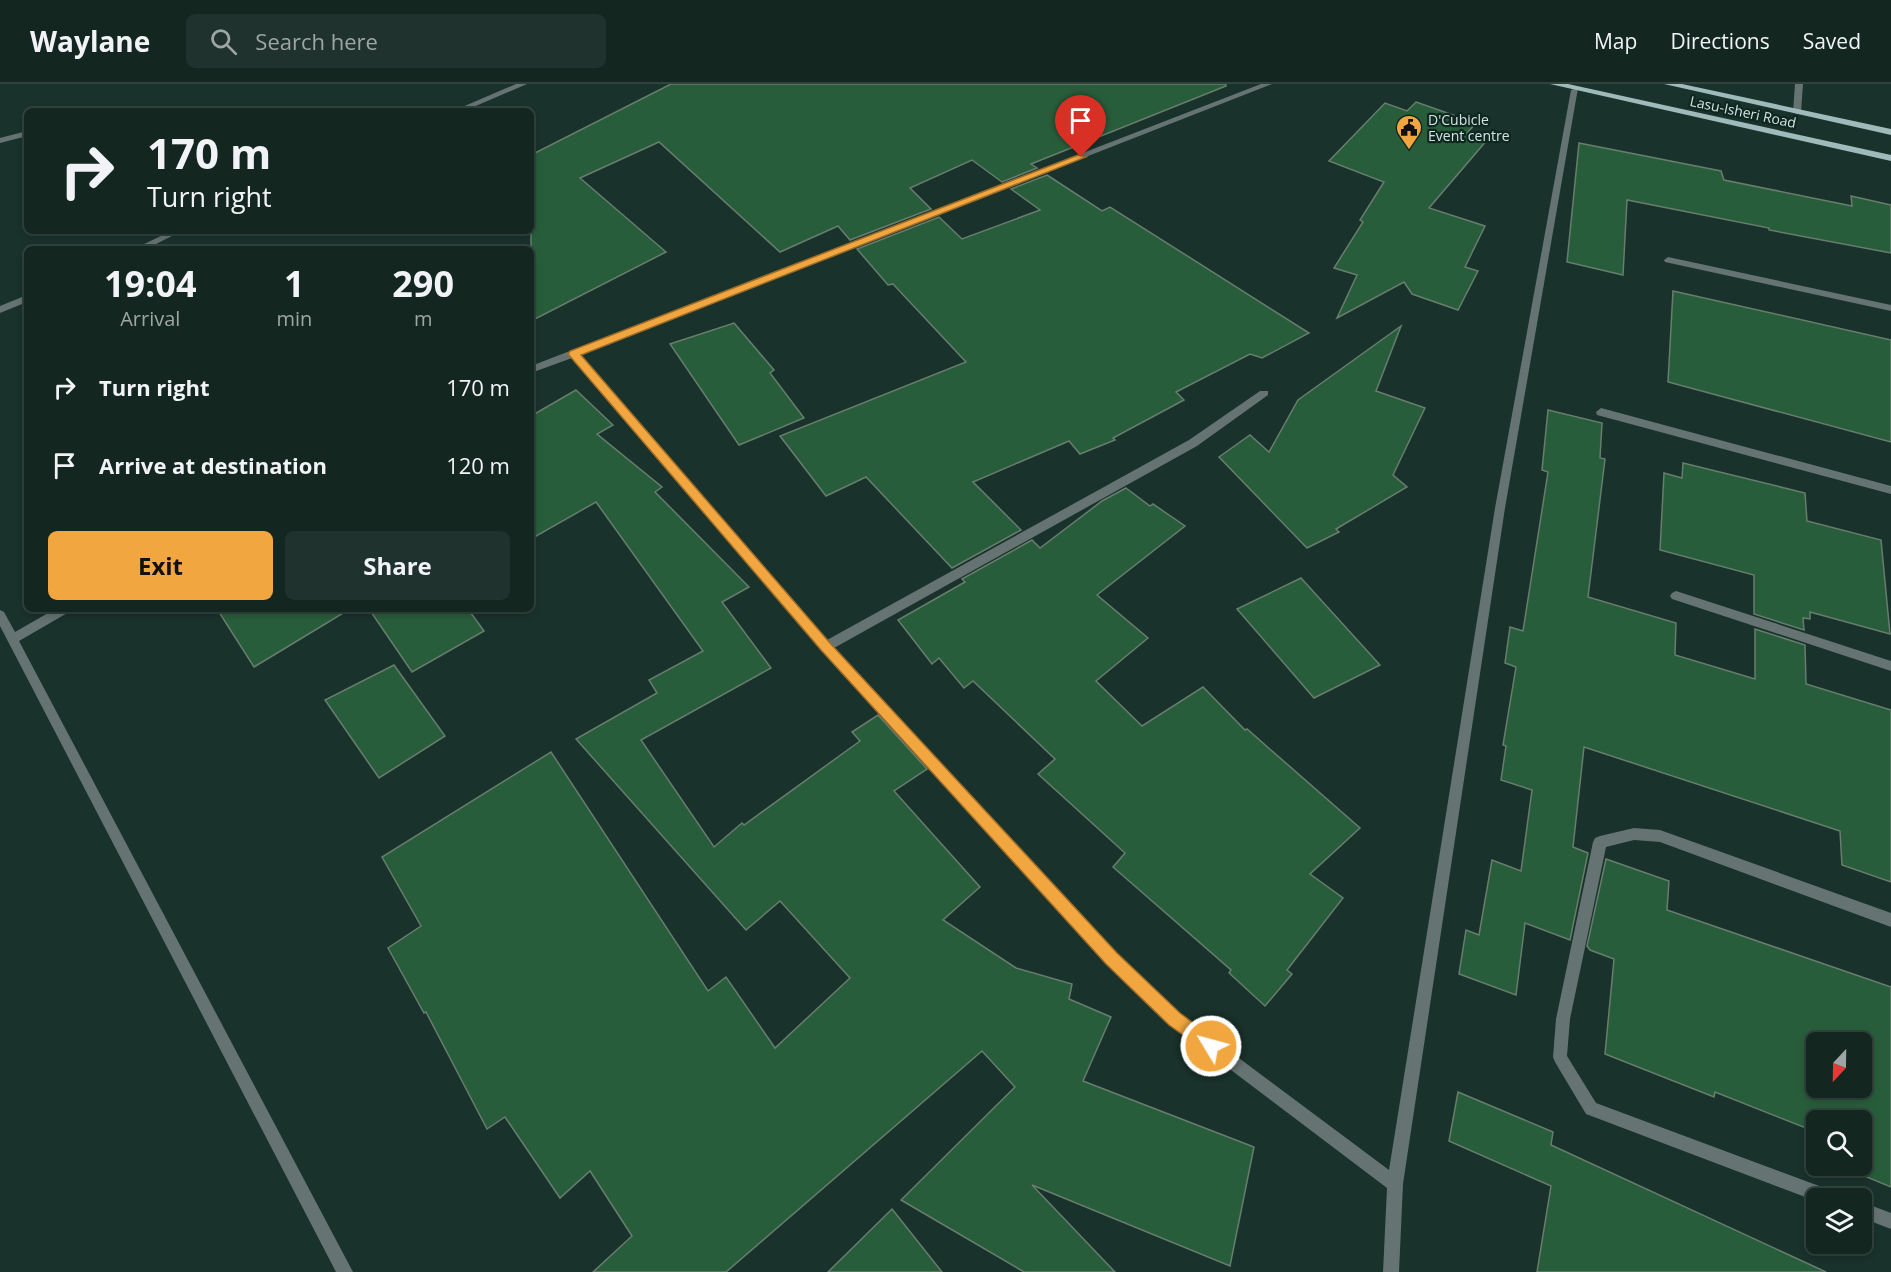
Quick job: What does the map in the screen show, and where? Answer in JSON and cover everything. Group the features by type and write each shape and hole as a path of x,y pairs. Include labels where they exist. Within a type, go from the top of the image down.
{"main road":[{"name":"Lasu-Isheri Road","path":"1555,84 1891,158"},
{"name":"Lasu-Isheri Road","path":"1669,84 1891,132"}],"street":[{"path":"463,108 504,87 523,84"},
{"path":"534,369 1268,84"},
{"path":"1797,112 1798,84"},
{"path":"1391,1272 1395,1184 1500,508 1575,90"},
{"path":"0,141 24,134"},
{"path":"145,246 171,234"},
{"path":"1668,260 1891,308"},
{"path":"0,310 24,299"},
{"path":"574,354 826,646 1112,959 1174,1019 1395,1184"},
{"path":"826,646 1193,443 1264,393"},
{"path":"1601,412 1891,490"},
{"path":"1676,596 1891,666"},
{"path":"12,639 60,612"},
{"path":"0,615 345,1272"},
{"path":"1806,1189 1591,1108 1560,1057 1563,1020 1600,842 1634,834 1660,836 1891,920"},
{"path":"1872,1214 1891,1221"}],"building":[{"path":"671,84 1226,84 1226,86 1031,164 1037,168 1002,182 972,160 910,188 931,209 850,240 838,226 780,252 659,142 580,178 666,252 534,319 534,246 531,246 531,234 534,234 534,153"},
{"path":"1416,102 1476,123 1467,133 1487,140 1429,208 1485,226 1465,267 1478,271 1458,310 1412,294 1404,282 1337,318 1357,275 1334,268 1363,222 1360,220 1384,182 1329,161 1385,103 1407,111"},
{"path":"1579,143 1721,171 1724,180 1852,206 1851,196 1891,205 1891,253 1627,200 1623,275 1567,262"},
{"path":"1047,175 1102,211 1110,207 1309,333 1262,358 1250,354 1176,392 1184,400 1113,438 1115,440 1080,454 1069,441 973,482 1021,530 952,568 866,477 826,496 780,436 966,362 893,284 888,285 857,249 939,217 962,239 1040,210 1011,189"},
{"path":"1673,291 1891,340 1891,442 1668,382"},
{"path":"734,323 774,370 770,373 804,418 739,445 670,344"},
{"path":"1401,326 1376,391 1425,408 1393,475 1407,487 1336,529 1339,532 1307,548 1219,457 1250,435 1269,452 1298,400"},
{"path":"576,390 613,425 597,434 662,487 655,492 749,587 722,602 771,668 641,740 714,847 742,823 744,825 860,741 852,732 878,715 927,769 894,791 980,887 943,920 1016,968 1072,984 1069,999 1111,1017 1083,1081 1254,1147 1230,1266 1032,1185 1115,1272 1024,1272 901,1200 1015,1087 982,1051 726,1272 593,1272 632,1236 590,1171 560,1198 505,1117 487,1129 426,1012 424,1013 388,948 421,926 382,857 551,752 708,991 726,977 775,1048 850,978 780,901 746,930 576,739 657,693 649,680 703,651 596,502 534,537 534,414"},
{"path":"1548,410 1602,423 1600,458 1605,459 1588,597 1676,623 1675,655 1755,679 1755,629 1805,645 1806,684 1891,710 1891,882 1842,865 1840,831 1584,747 1573,847 1588,853 1570,940 1525,923 1516,995 1459,974 1466,930 1479,935 1492,860 1521,871 1532,790 1501,780 1506,746 1503,745 1516,667 1505,663 1510,627 1523,631 1548,472 1542,470"},
{"path":"1683,463 1805,493 1807,521 1881,540 1890,634 1810,612 1810,619 1803,618 1804,630 1754,614 1754,575 1660,550 1664,473 1682,478"},
{"path":"1126,488 1150,506 1153,504 1185,526 1097,595 1148,638 1096,681 1142,726 1203,687 1245,730 1247,729 1360,828 1310,874 1343,898 1287,970 1292,974 1265,1006 1229,973 1231,970 1113,867 1125,853 1038,774 1055,759 973,681 964,688 939,658 932,664 898,620 965,582 962,579 1032,540 1040,548 1102,501"},
{"path":"1301,578 1380,665 1314,698 1237,609"},
{"path":"219,612 345,612 254,667"},
{"path":"371,612 470,612 484,631 412,672"},
{"path":"394,665 445,736 379,778 325,700"},
{"path":"1606,859 1669,881 1667,910 1891,987 1891,1187 1864,1176 1872,1176 1872,1110 1806,1110 1806,1128 1715,1092 1714,1097 1605,1054 1614,959 1590,950 1587,946"},
{"path":"1458,1092 1553,1132 1551,1145 1826,1272 1537,1272 1551,1186 1449,1141"},
{"path":"892,1209 942,1272 828,1272"}],"place":[{"name":"D'Cubicle Event centre","path":"1409,151"}],"route":[{"path":"1081,157 574,354 826,646 1112,959 1174,1019 1211,1046"}]}
